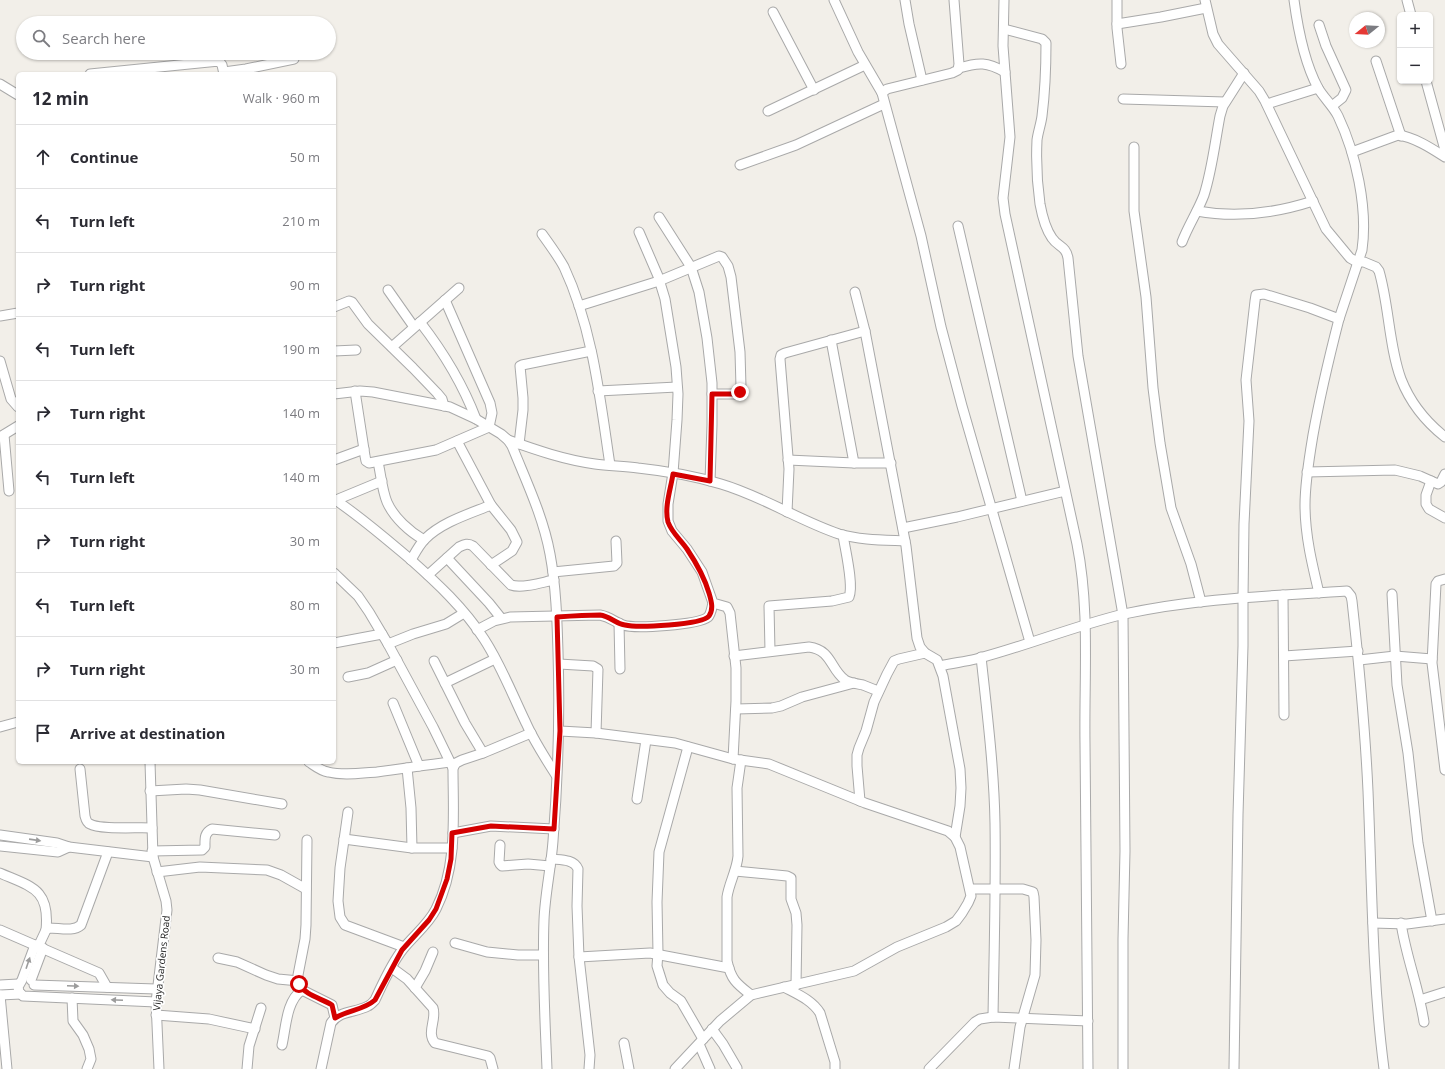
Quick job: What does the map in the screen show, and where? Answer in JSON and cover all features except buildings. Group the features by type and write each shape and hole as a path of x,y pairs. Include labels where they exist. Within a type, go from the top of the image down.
{"street":[{"path":"834,0 865,66 882,93 921,236 962,406 1030,642"},
{"path":"906,0 909,24 922,80"},
{"path":"954,0 959,68"},
{"path":"1004,0 1005,72 1010,137 1003,198 1004,214 1082,572 1086,625 1085,727 1088,1069"},
{"path":"1117,0 1117,24 1121,64"},
{"path":"1294,0 1303,46 1318,88 1337,115 1352,152 1362,201 1364,238 1362,250 1339,319 1322,386 1307,472 1305,506 1307,534 1319,593"},
{"path":"1407,0 1410,12"},
{"path":"1117,24 1162,17 1205,4 1213,34 1218,44 1259,91 1267,104 1326,229 1350,258 1358,262 1370,264 1376,267 1379,271 1401,379 1418,409 1435,429 1445,437"},
{"path":"773,12 814,90"},
{"path":"1319,25 1326,46 1346,90 1342,98 1332,106"},
{"path":"1004,29 1042,39 1046,43 1042,111 1037,140 1036,165 1038,186 1043,217 1047,228 1054,242 1064,248 1067,252 1078,356 1123,615 1125,851 1123,1069"},
{"path":"230,72 289,60"},
{"path":"110,72 218,61 222,64 224,72"},
{"path":"1376,61 1401,136"},
{"path":"882,93 887,89 954,72 959,68 971,64 980,63 995,67 1005,72"},
{"path":"768,111 865,66"},
{"path":"1182,242 1207,186 1220,116 1225,102 1244,73"},
{"path":"0,84 16,94"},
{"path":"1427,84 1445,150"},
{"path":"1267,104 1318,88"},
{"path":"1123,99 1225,102"},
{"path":"740,165 796,144 884,104"},
{"path":"1352,152 1394,136 1401,136 1413,139 1445,157"},
{"path":"1134,147 1134,211 1146,297 1153,388 1160,443 1171,508 1191,564 1201,602"},
{"path":"1197,211 1216,214 1251,213 1286,208 1313,201"},
{"path":"658,218 691,267 699,292 707,338 712,394 710,481"},
{"path":"958,226 1022,501"},
{"path":"477,630 501,618 600,615 607,616 619,623 632,627 688,623 709,616 713,603 702,572 687,549 672,531 668,521 668,504 673,474 677,420 676,367 665,299 639,232"},
{"path":"542,234 564,266 579,306 591,351 610,465"},
{"path":"579,306 659,281 719,256 722,257 728,266 731,277 740,352 741,387 738,394 712,394"},
{"path":"392,347 459,288"},
{"path":"388,290 417,324 458,378 476,419"},
{"path":"855,292 865,331 903,528 917,638 920,647 925,653 937,660 940,666 960,769 960,806 955,837"},
{"path":"1234,1069 1238,815 1243,646 1242,598 1249,421 1246,380 1256,295 1264,294 1339,319"},
{"path":"445,300 490,403 492,413 489,427"},
{"path":"336,307 349,301 352,302 368,324 437,393 442,399 444,406"},
{"path":"0,316 16,313"},
{"path":"788,512 788,460 780,359 781,355 865,331"},
{"path":"831,340 854,463"},
{"path":"336,351 356,350"},
{"path":"519,444 523,410 520,366 522,364 591,351"},
{"path":"0,361 11,399 16,405"},
{"path":"598,391 677,387"},
{"path":"355,391 366,461 369,464 436,450 489,427"},
{"path":"336,394 355,391 373,392 444,406 476,419 508,440 551,455 595,464 639,468 710,481 751,494 814,524 843,535 859,538 905,541"},
{"path":"8,491 2,436 16,427"},
{"path":"508,440 512,446 537,506 550,552 554,576 557,617 560,731 556,775 554,829 544,918 543,955 547,1069"},
{"path":"457,441 491,505 511,530 517,542 512,551 491,565"},
{"path":"336,459 364,449"},
{"path":"788,460 891,463"},
{"path":"378,462 387,502 393,513 414,534 424,540"},
{"path":"1307,472 1396,470 1420,476 1435,484 1440,483 1445,474"},
{"path":"336,499 382,481"},
{"path":"1431,481 1426,495 1426,504 1429,509 1445,518"},
{"path":"903,528 957,517 1065,491"},
{"path":"336,500 359,516 428,575 464,613 483,638 506,678 531,733 556,775"},
{"path":"411,560 424,540 446,525 491,505"},
{"path":"770,651 770,606 832,601 849,596 850,582 843,535"},
{"path":"428,575 459,546 469,544 474,546 511,585 516,587 554,576 614,566 617,563 616,541"},
{"path":"447,558 501,618"},
{"path":"1445,579 1438,581 1436,584 1432,659 1433,680 1445,770"},
{"path":"321,1069 331,1023 335,1018 342,1014 368,1006 375,1000 404,947 429,920 436,909 447,879 452,848 451,765 433,727 382,634 358,596 338,582"},
{"path":"940,666 981,657 1123,615 1166,606 1242,598 1346,591 1351,596 1358,655 1368,791 1373,923 1380,1034 1384,1069"},
{"path":"1392,594 1397,685 1408,753 1418,843 1432,921"},
{"path":"1283,595 1284,715"},
{"path":"713,603 729,609 734,656 738,856 727,897 728,968 735,982 751,995"},
{"path":"388,644 413,634 446,624 464,613"},
{"path":"619,623 620,669"},
{"path":"336,643 382,634"},
{"path":"734,656 809,646 823,651 844,680 878,691"},
{"path":"860,801 857,755 878,691 890,666 894,662 898,659 925,653"},
{"path":"1284,656 1358,655 1432,659"},
{"path":"981,657 990,746 995,822 993,1017"},
{"path":"445,683 495,659"},
{"path":"348,677 368,673 397,660"},
{"path":"434,661 465,723 483,753"},
{"path":"559,664 594,666 598,669 596,733"},
{"path":"736,709 764,709 777,707 854,683"},
{"path":"393,703 419,766"},
{"path":"0,727 16,723"},
{"path":"560,731 596,733 675,743 737,759 769,764 860,801 948,831 955,837 960,847 971,896 956,921 946,927 897,947 854,971 751,995 712,1029 675,1069"},
{"path":"312,764 328,772 340,774 359,774 419,766 451,765 531,733"},
{"path":"637,799 646,740"},
{"path":"688,747 659,852 657,902 658,972 663,985 680,1001 701,1041 710,1069"},
{"name":"Vijaya Gardens Road","path":"150,764 152,854 166,901 167,910 156,989 159,1069"},
{"path":"80,768 85,816 90,825 152,828"},
{"path":"406,768 411,808 412,848"},
{"path":"150,791 186,789 200,790 282,804"},
{"path":"348,812 340,868 338,901 340,917 345,924 404,947"},
{"path":"452,833 491,826 554,829"},
{"path":"0,835 57,843 69,848 152,854 202,850 205,847 206,835 208,831 212,829 275,835"},
{"path":"344,839 412,848 452,848"},
{"path":"282,1045 292,1004 300,985 298,975 305,939 307,840"},
{"path":"500,844 499,862 502,866 572,862 578,869 577,906 579,957 590,1055 589,1069"},
{"path":"0,846 58,852 69,848"},
{"path":"46,930 49,928 77,928 81,925 108,852"},
{"path":"157,872 200,867 267,870 281,875 306,889"},
{"path":"735,871 787,876 791,878 791,899 796,913 797,925 796,984"},
{"path":"0,873 33,888 38,892 42,899 47,918 46,930 26,982 18,990 25,995 33,993 26,982"},
{"path":"970,889 1023,889 1033,892 1036,940 1035,975 1018,1038 1014,1069"},
{"path":"1373,923 1401,924 1443,919 1445,930"},
{"path":"1401,924 1406,951 1420,1000 1424,1022"},
{"path":"0,930 99,973 106,987"},
{"path":"455,943 487,952 518,955 543,955"},
{"path":"415,988 433,952"},
{"path":"579,957 650,952 728,968"},
{"path":"218,958 237,962 266,975 300,985 332,1005 335,1018"},
{"path":"392,968 407,979 429,1003 434,1012 431,1035 435,1043 488,1056 493,1069"},
{"path":"0,985 26,982 156,989"},
{"path":"784,987 816,1006 820,1013 835,1069"},
{"path":"1420,1000 1445,992"},
{"path":"7,1069 0,995 156,1002"},
{"path":"72,998 73,1022 83,1034 89,1049 91,1059 87,1069"},
{"path":"247,1069 249,1046 261,1008"},
{"path":"156,1014 209,1019 254,1029"},
{"path":"929,1069 975,1022 980,1019 993,1017 1088,1021"},
{"path":"712,1029 724,1044 737,1068"},
{"path":"624,1043 629,1069"}],"route":[{"path":"299,984 302,990 332,1005 335,1018 342,1014 368,1006 375,1000 402,950 429,920 436,909 447,879 451,859 452,833 491,826 554,829 556,775 560,731 557,617 600,615 607,616 623,625 632,627 688,623 709,616 713,603 705,579 687,549 672,531 667,515 668,504 673,474 710,481 712,394 738,394 740,392"}]}
